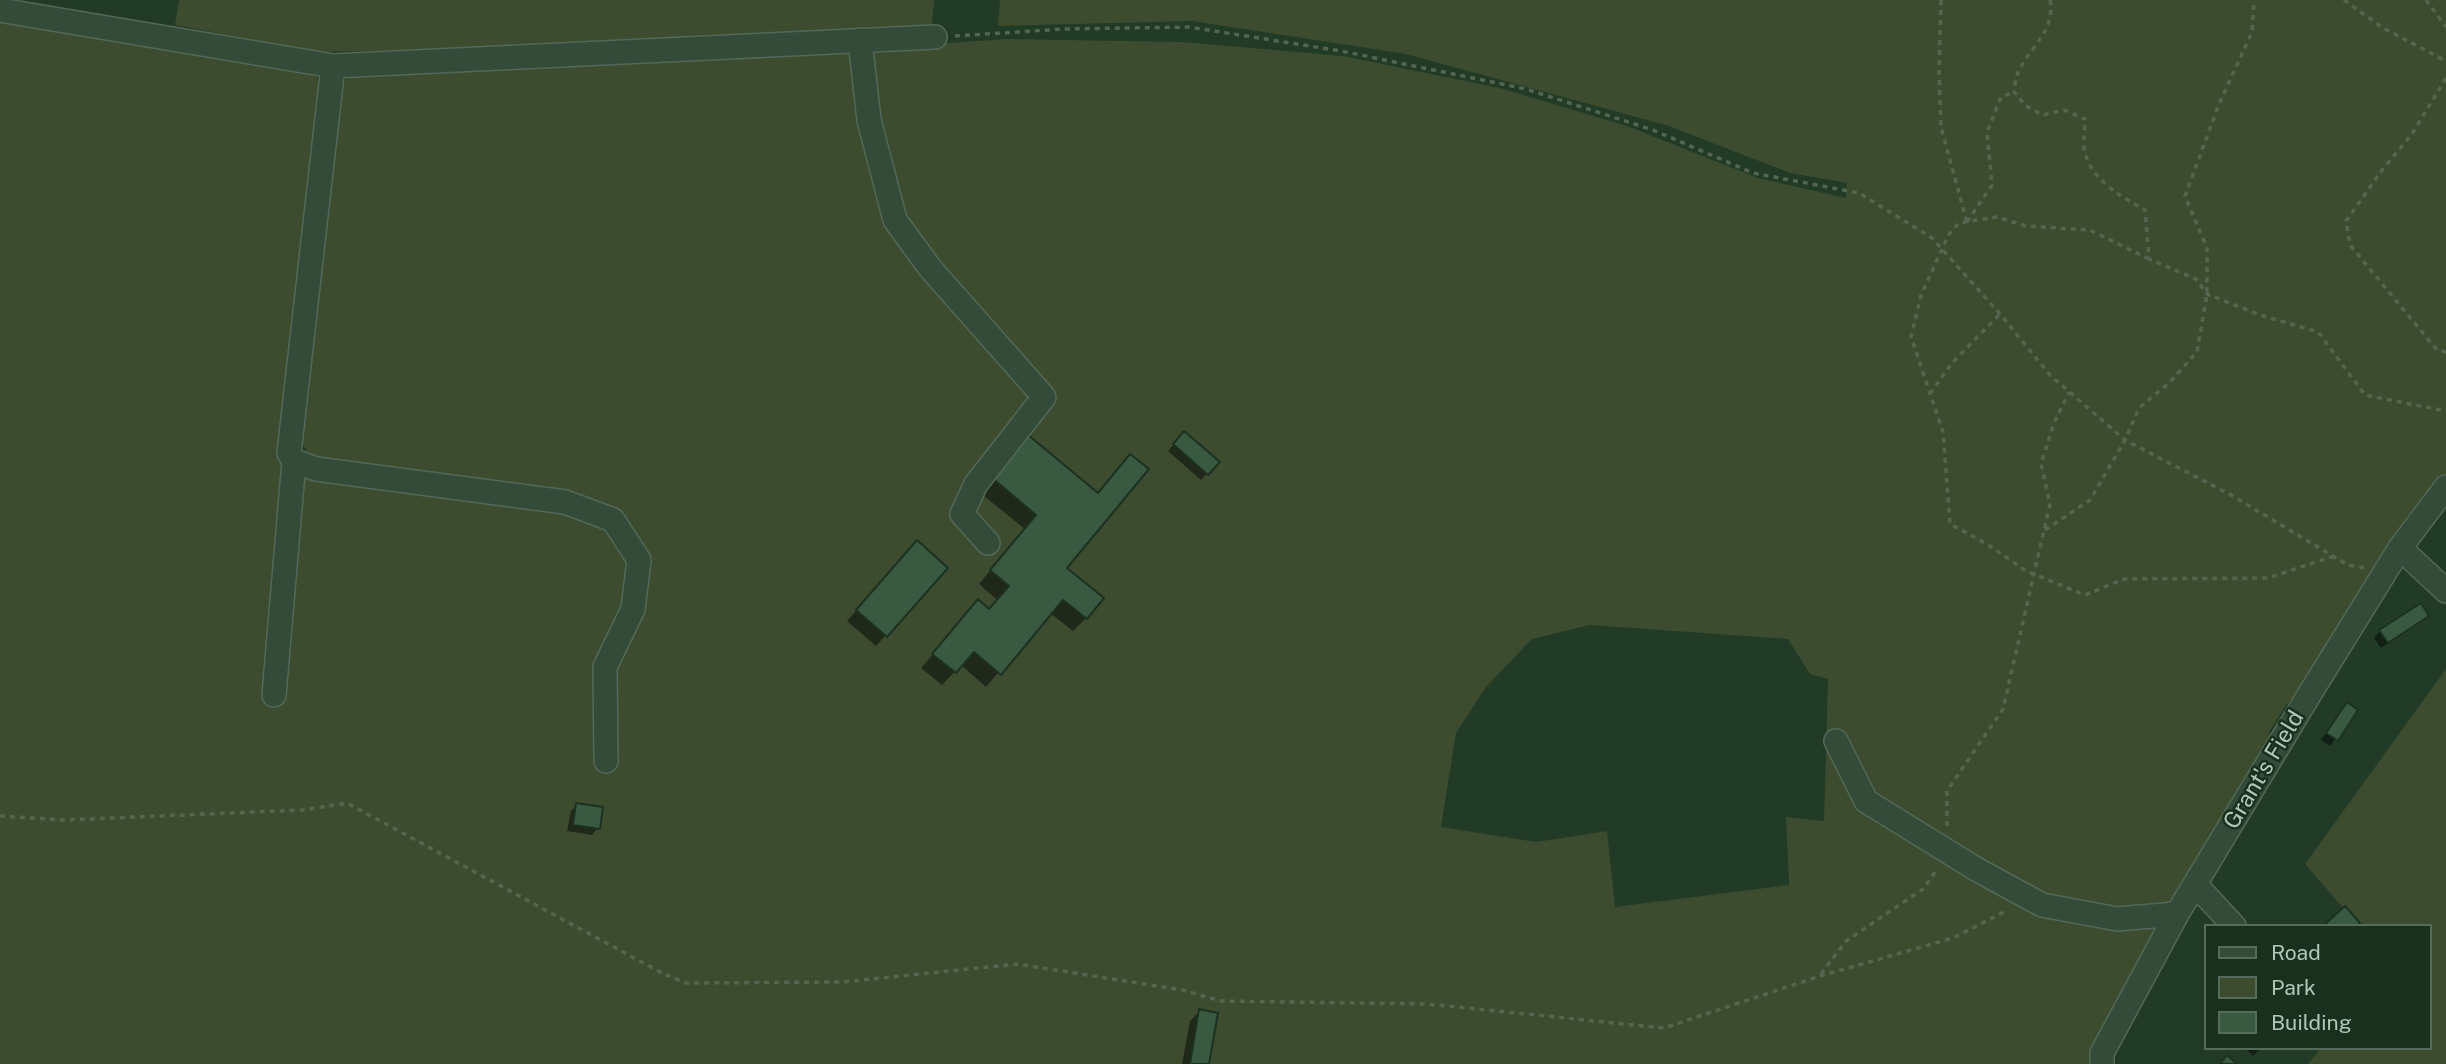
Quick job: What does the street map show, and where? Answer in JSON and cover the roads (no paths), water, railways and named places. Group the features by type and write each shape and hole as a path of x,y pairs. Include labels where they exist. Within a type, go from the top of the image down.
{"street":[{"path":"0,10 333,66 935,37"},
{"path":"860,40 869,120 895,219 930,268 1044,397 976,484 962,514 988,542"},
{"path":"274,695 294,461 289,453 333,66"},
{"path":"294,461 316,469 565,502 613,520 639,560 633,609 605,667 606,761"},
{"name":"Grant's Field","path":"2102,1064 2102,1053 2177,914 2400,548 2446,487"},
{"path":"2400,548 2446,591"},
{"path":"1836,741 1866,801 2042,905 2117,919 2177,914"},
{"path":"2195,884 2232,924"}]}
